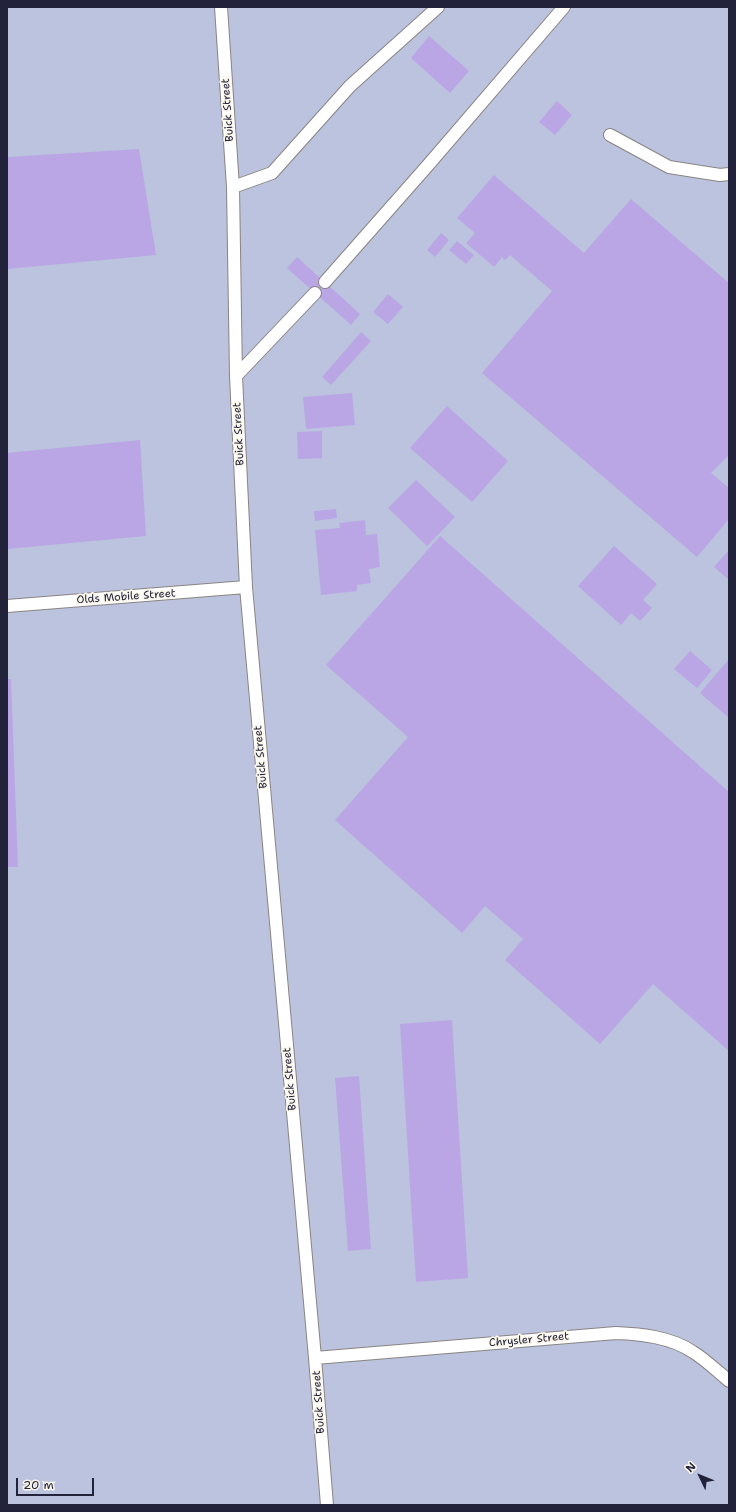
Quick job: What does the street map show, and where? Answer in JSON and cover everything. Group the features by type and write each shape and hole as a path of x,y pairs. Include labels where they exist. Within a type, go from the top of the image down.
{"lane":[{"name":"Buick Street","path":"221,7 233,187 236,376 246,587 316,1358 327,1505"},
{"path":"233,187 272,174 350,86 438,7"},
{"path":"325,282 564,7"},
{"path":"610,134 669,167 720,175 729,174"},
{"path":"236,376 315,293"},
{"name":"Olds Mobile Street","path":"7,606 246,587"},
{"name":"Chrysler Street","path":"316,1358 616,1332 659,1338 692,1351 729,1381"}],"shaded area":[{"path":"7,7 729,7 729,1505 7,1505"}],"building":[{"path":"429,36 469,71 450,93 411,58"},
{"path":"557,101 572,115 555,135 539,122"},
{"path":"139,149 156,255 7,269 7,157"},
{"path":"494,175 584,253 631,199 729,283 729,455 711,473 729,488 729,519 697,557 482,373 552,291 510,255 505,260 502,257 494,267 466,243 475,233 457,218"},
{"path":"441,233 449,240 435,257 427,250"},
{"path":"457,241 474,255 466,264 449,250"},
{"path":"297,257 360,314 351,325 287,268"},
{"path":"388,294 403,307 388,324 373,312"},
{"path":"361,332 371,341 331,385 322,377"},
{"path":"352,393 355,425 306,429 303,397"},
{"path":"447,406 508,461 472,502 410,448"},
{"path":"322,431 322,458 298,459 297,432"},
{"path":"140,440 146,536 7,549 7,453"},
{"path":"416,480 455,517 427,546 388,508"},
{"path":"336,509 337,518 315,521 314,511"},
{"path":"365,520 366,535 377,534 380,567 369,569 371,583 357,585 357,591 321,595 315,530 340,528 339,523"},
{"path":"440,536 729,792 729,1051 653,984 600,1044 505,960 523,939 485,906 462,933 335,820 408,737 326,665"},
{"path":"614,546 657,584 643,600 652,608 640,621 631,613 621,625 578,586"},
{"path":"729,550 729,580 714,567"},
{"path":"690,651 712,670 697,688 674,669"},
{"path":"729,659 729,718 700,693"},
{"path":"7,679 11,679 18,867 7,867"},
{"path":"452,1020 468,1278 416,1282 400,1024"},
{"path":"359,1076 371,1249 348,1251 335,1078"}]}
